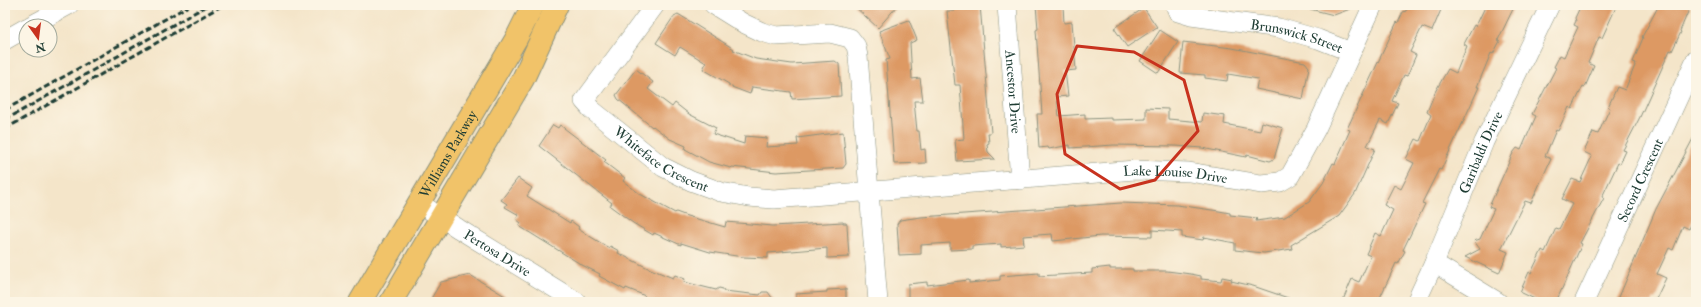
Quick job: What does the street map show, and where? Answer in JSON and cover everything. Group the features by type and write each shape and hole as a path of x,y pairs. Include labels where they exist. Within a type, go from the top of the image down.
{"main road":[{"name":"Williams Parkway","path":"360,302 516,39 533,5"},
{"name":"Williams Parkway","path":"391,302 523,79 557,5"}],"street":[{"path":"45,18 69,5"},
{"name":"Whiteface Crescent","path":"655,5 584,101 592,110 663,167 691,181 721,192 749,197 774,198 869,192"},
{"path":"714,5 743,23 762,32 776,36 830,34 850,38 856,46 878,302"},
{"name":"Ancestor Drive","path":"1007,5 1020,180"},
{"name":"Brunswick Street","path":"1174,5 1178,12 1191,16 1215,18 1279,28 1318,39 1352,52"},
{"name":"Lake Louise Drive","path":"869,192 1125,170 1189,172 1261,184 1280,182 1290,176 1316,129 1373,5"},
{"name":"Garibaldi Drive","path":"1416,302 1434,263 1484,142 1550,5"},
{"path":"5,40 18,33"},
{"name":"Secord Crescent","path":"1584,302 1696,58"},
{"name":"Pertosa Drive","path":"419,203 566,299"},
{"path":"1434,263 1498,302"}],"highlighted area":[{"path":"1077,46 1134,52 1184,80 1198,131 1155,180 1120,189 1065,154 1057,94"}],"building":[{"path":"853,5 898,5 878,28"},
{"path":"954,5 980,5 991,133 988,133 989,143 987,144 988,152 995,159 957,161 955,140 964,139 960,85 955,85 947,11 955,11"},
{"path":"1036,5 1063,5 1064,23 1072,22 1076,70 1065,71 1068,96 1057,97 1059,116 1085,114 1085,119 1146,119 1146,108 1168,109 1168,119 1202,122 1203,113 1225,116 1224,124 1260,131 1262,122 1283,128 1274,159 1270,161 1247,155 1246,157 1202,148 1176,146 1114,145 1070,148 1070,145 1049,149 1048,147 1039,148 1037,114 1042,114 1036,30 1038,29"},
{"path":"1311,5 1358,6 1334,15 1310,9"},
{"path":"1408,5 1443,5 1432,31 1422,27 1410,52 1416,55 1407,76 1404,75 1392,101 1398,103 1388,124 1380,120 1367,146 1375,149 1355,194 1339,216 1291,245 1292,249 1264,253 1235,250 1235,243 1204,237 1203,240 1182,237 1182,232 1152,230 1152,237 1101,236 1053,241 1052,234 1023,236 1024,245 1001,247 1001,244 972,246 972,249 950,250 950,243 921,245 921,254 899,255 897,224 900,220 921,217 1121,203 1177,205 1230,213 1230,215 1257,218 1256,221 1285,217 1309,202 1323,183 1333,163 1335,164 1350,130 1347,129 1397,22 1398,23 1403,12 1406,11"},
{"path":"1486,5 1515,5 1498,40 1500,41 1493,54 1491,53 1477,87 1479,87 1441,170 1439,169 1422,203 1425,204 1403,250 1405,251 1398,264 1396,263 1378,302 1348,302 1343,300 1352,279 1359,282 1371,256 1366,254 1375,233 1381,236 1393,210 1384,205 1394,185 1401,189 1414,163 1406,159 1416,139 1420,141 1431,115 1427,112 1435,92 1448,69 1456,73 1467,46 1464,44 1474,25 1476,26"},
{"path":"1581,5 1617,5 1602,38 1599,37 1588,63 1594,66 1585,87 1583,86 1572,109 1569,107 1558,131 1556,130 1545,156 1551,159 1531,203 1525,201 1501,249 1508,252 1499,273 1465,257 1480,249 1474,241 1480,239 1494,209 1489,207 1513,153 1517,148 1521,150 1536,116 1532,114 1556,68 1554,67 1560,55 1564,57 1578,27 1574,25 1576,21 1575,18"},
{"path":"1659,5 1685,5 1690,7 1680,31 1681,32 1672,51 1670,50 1640,117 1623,150 1626,151 1620,164 1618,163 1602,197 1604,198 1580,243 1582,244 1556,302 1541,302 1520,292 1529,272 1531,273 1542,250 1545,252 1556,228 1559,229 1572,204 1562,199 1572,179 1580,182 1592,156 1584,152 1593,132 1598,134 1610,108 1608,107 1617,87 1625,90 1636,63 1633,62 1643,38 1642,37"},
{"path":"1144,8 1157,27 1127,47 1114,28"},
{"path":"678,14 734,49 733,50 756,59 792,64 835,61 839,64 841,96 792,99 791,92 752,87 750,94 729,86 729,84 703,69 706,63 680,47 675,55 656,43 674,16"},
{"path":"909,20 917,40 910,43 912,79 920,78 923,101 914,101 917,131 919,131 921,150 925,149 926,163 894,164 886,60 890,59 879,31"},
{"path":"1160,30 1178,42 1158,73 1140,61"},
{"path":"1183,42 1232,48 1305,62 1309,67 1303,99 1256,89 1258,79 1228,74 1227,81 1205,78 1205,75 1180,73"},
{"path":"636,69 653,82 648,89 672,107 675,103 689,114 716,128 713,134 744,144 745,136 767,138 766,147 798,145 797,138 843,132 846,164 843,168 776,172 731,168 709,162 685,149 686,146 670,139 653,126 652,127 618,99 616,95"},
{"path":"553,125 558,128 560,125 606,160 604,162 625,178 623,181 640,194 675,213 676,212 725,227 726,222 773,226 843,222 847,225 849,257 827,258 827,248 768,253 768,258 743,257 710,252 681,243 681,245 654,233 653,235 633,223 610,206 612,203 539,146"},
{"path":"1696,133 1696,214 1689,229 1683,226 1673,250 1669,248 1657,274 1666,278 1656,299 1654,298 1652,302 1617,302 1656,209"},
{"path":"518,178 532,188 527,196 570,223 571,221 579,227 578,229 609,248 610,246 619,251 618,253 648,268 673,278 675,275 685,279 684,282 716,290 719,288 723,289 724,291 760,295 762,292 768,292 775,302 655,302 626,288 625,290 599,276 600,274 582,265 519,226 521,223 516,219 519,215 505,207 507,204 501,200"},
{"path":"1110,267 1110,269 1133,269 1133,271 1167,271 1191,274 1201,276 1201,279 1221,281 1222,277 1294,300 1294,302 911,302 911,299 908,300 908,284 927,282 927,285 969,280 969,283 1000,280 1000,276 1039,273 1039,276 1092,273 1092,269"},
{"path":"470,275 515,302 429,302 441,282"},
{"path":"846,289 846,302 796,302 796,294"}],"railway":[{"path":"5,110 190,5"},
{"path":"5,120 208,5"},
{"path":"5,129 223,5"}]}
